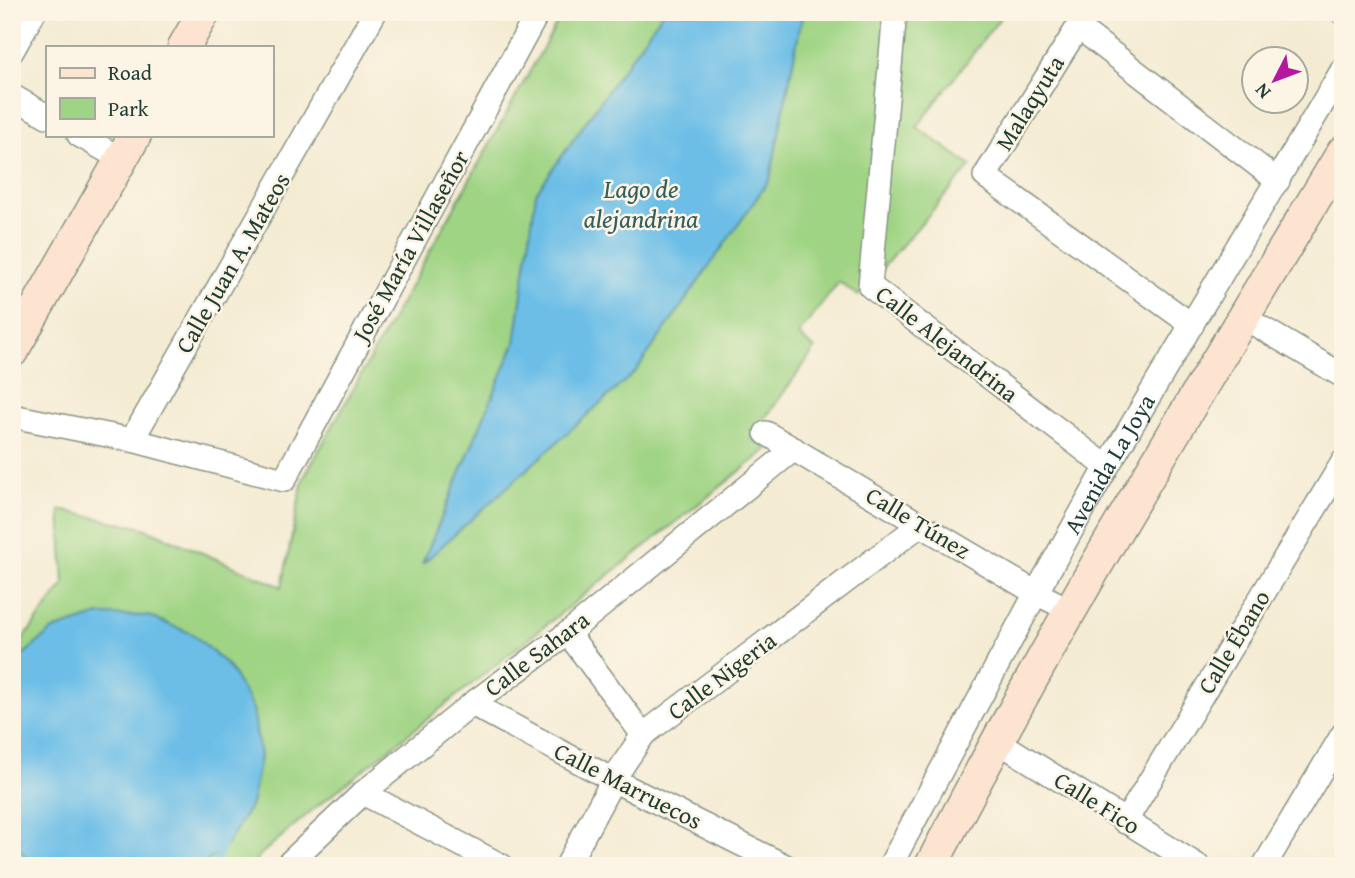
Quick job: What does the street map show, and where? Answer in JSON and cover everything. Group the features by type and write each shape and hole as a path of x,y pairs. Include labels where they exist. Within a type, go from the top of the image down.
{"main road":[{"path":"185,46 204,12"},
{"path":"12,351 128,147"},
{"name":"Avenida La Joya","path":"931,866 996,740 1243,317 1343,152"}],"street":[{"path":"12,51 34,12"},
{"name":"Calle Juan A. Mateos","path":"132,440 375,12"},
{"name":"José María Villaseñor","path":"132,440 284,480 538,12"},
{"name":"Calle Alejandrina","path":"895,12 870,286 1107,467"},
{"name":"Malaqyuta","path":"1192,325 985,176 1078,27 1278,181"},
{"name":"Avenida La Joya","path":"890,866 1036,593 1107,467 1343,69"},
{"path":"12,96 46,115"},
{"path":"83,136 128,147"},
{"path":"1243,317 1343,376"},
{"path":"12,416 132,440"},
{"name":"Calle Túnez","path":"766,433 1036,593 1072,611"},
{"name":"Calle Sahara","path":"286,866 363,793 472,704 568,633 794,449"},
{"name":"Calle Ébano","path":"1125,822 1343,462"},
{"name":"Calle Nigeria","path":"567,866 613,780 643,735 920,525"},
{"path":"568,633 643,735"},
{"name":"Calle Marruecos","path":"472,704 613,780 785,866"},
{"path":"1264,866 1343,734"},
{"name":"Calle Fico","path":"996,740 1198,866"},
{"path":"363,793 502,866"}],"green space":[{"path":"563,12 1002,12 917,127 971,166 858,296 839,282 798,335 815,349 751,438 768,449 310,812 260,855 252,866 12,866 12,641 23,639 64,585 60,510 144,528 282,587 303,479"}],"water":[{"name":"Lago de alejandrina","path":"663,12 803,12 770,179 636,371 422,564 515,343 536,193"},
{"path":"99,615 148,616 193,634 229,667 253,709 260,757 251,805 226,846 202,866 38,866 27,859 12,841 12,664 53,630"}],"waterway":[{"path":"215,866 223,843"}]}
